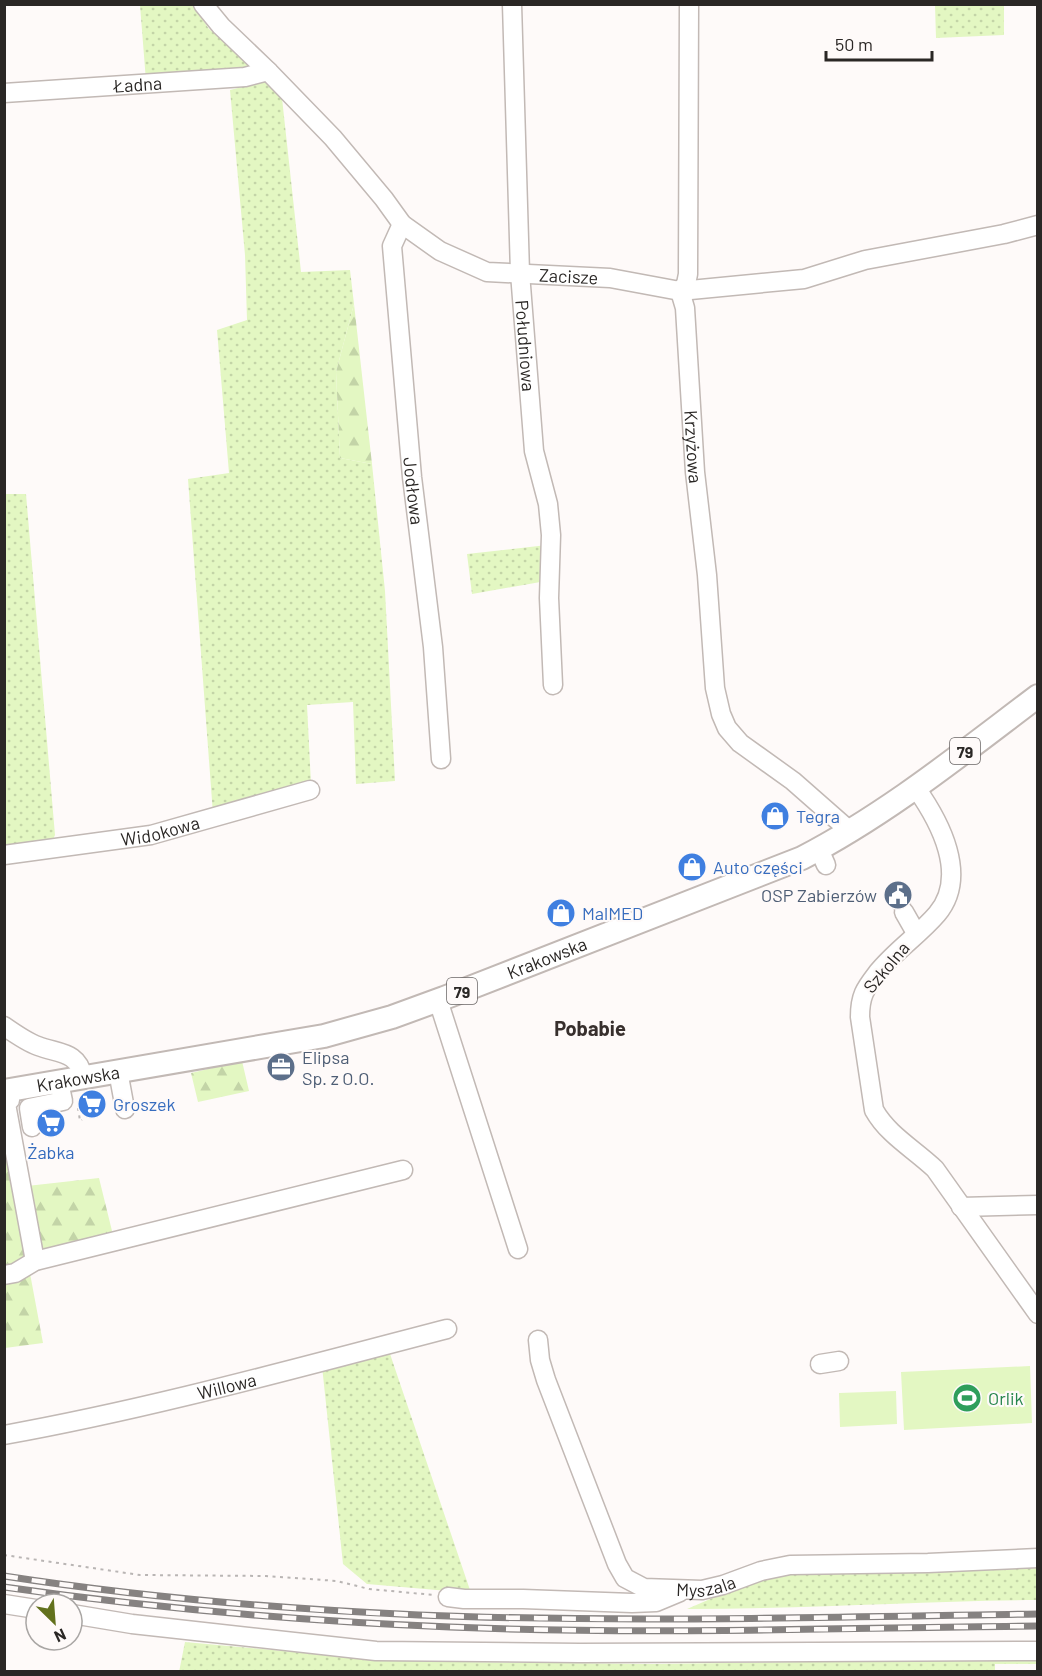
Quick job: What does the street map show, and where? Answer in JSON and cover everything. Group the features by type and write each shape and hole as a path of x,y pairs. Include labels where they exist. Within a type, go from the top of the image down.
{"main road":[{"name":"Krakowska","path":"6,1091 324,1036 392,1017 785,866 822,857 850,832 916,788 1038,696"}],"street":[{"name":"Zacisze","path":"203,4 221,26 333,138 402,224 440,251 488,272 610,278 680,291 804,279 865,260 1004,234 1038,225"},
{"name":"Południowa","path":"512,4 520,273 534,451 548,504 551,535 549,598 554,686"},
{"name":"Krzyżowa","path":"689,4 688,274 686,284 680,291 685,308 694,472 707,575 715,688 721,714 731,734 793,781 850,832"},
{"name":"Ładna","path":"4,93 245,77 268,71"},
{"name":"Jodłowa","path":"402,224 392,246 412,477 433,647 441,759"},
{"name":"Szkolna","path":"916,788 934,815 948,847 950,892 947,901 936,916 885,963 863,991 860,1017 873,1110 894,1135 918,1152 935,1169 1038,1314"},
{"name":"Widokowa","path":"4,855 151,835 310,790"},
{"path":"904,912 916,933"},
{"path":"438,1000 518,1249"},
{"path":"4,1026 38,1046 66,1054 82,1068 83,1077"},
{"path":"118,1071 125,1109"},
{"path":"32,1126 29,1108 63,1101 59,1082"},
{"path":"6,1091 10,1101 6,1104 35,1261"},
{"path":"4,1275 15,1273 35,1261 404,1170"},
{"path":"961,1207 1038,1205"},
{"name":"Willowa","path":"4,1436 72,1423 447,1329"},
{"name":"Myszala","path":"538,1340 540,1360 553,1399 617,1564 625,1578 644,1588 702,1590 723,1586 761,1571 790,1565 928,1563 1038,1558"},
{"path":"820,1364 839,1361"},
{"path":"448,1597 632,1603 656,1602 676,1596 684,1589"},
{"path":"4,1604 24,1607"},
{"path":"84,1616 132,1624 376,1651 568,1653 1038,1651"}],"path":[{"path":"77,1104 80,1120 82,1120"},
{"path":"4,1556 140,1575 266,1575 337,1581 369,1589 448,1597"}],"green space":[{"path":"140,5 193,5 209,29 257,69 146,81"},
{"path":"935,5 1004,5 1004,35 936,38"},
{"path":"270,80 281,89 301,272 350,270 354,304 336,372 340,458 372,464 385,591 395,781 356,784 353,702 307,705 311,784 213,814 188,479 229,473 217,330 247,320 245,255 230,90"},
{"path":"354,304 372,464 340,458 336,372"},
{"path":"4,494 26,494 55,835 51,844 4,849"},
{"path":"547,545 546,581 472,594 467,554"},
{"path":"242,1061 249,1091 198,1102 191,1073"},
{"path":"4,1104 18,1187 99,1178 113,1235 26,1252 43,1343 5,1348"},
{"path":"388,1348 471,1593 367,1584 343,1564 322,1366"},
{"name":"Orlik","path":"1030,1366 1032,1423 904,1430 901,1372"},
{"path":"896,1391 897,1424 840,1427 839,1393"},
{"path":"1037,1568 1037,1600 687,1609 759,1578 780,1573"},
{"path":"185,1642 370,1659 462,1662 653,1664 1038,1659 1037,1664 995,1664 995,1672 179,1672"}],"railway":[{"path":"4,1576 211,1601 419,1615 651,1619 1038,1614"},
{"path":"4,1587 227,1613 450,1627 670,1631 1038,1626"}],"place":[{"name":"Tegra","path":"775,816"},
{"name":"Auto części","path":"692,867"},
{"name":"OSP Zabierzów","path":"898,895"},
{"name":"MalMED","path":"561,913"},
{"name":"Elipsa Sp. z O.O.","path":"281,1067"},
{"name":"Groszek","path":"92,1104"},
{"name":"Żabka","path":"51,1123"},
{"name":"Orlik","path":"967,1398"}],"district":[{"name":"Pobabie","path":"590,1028"}]}
